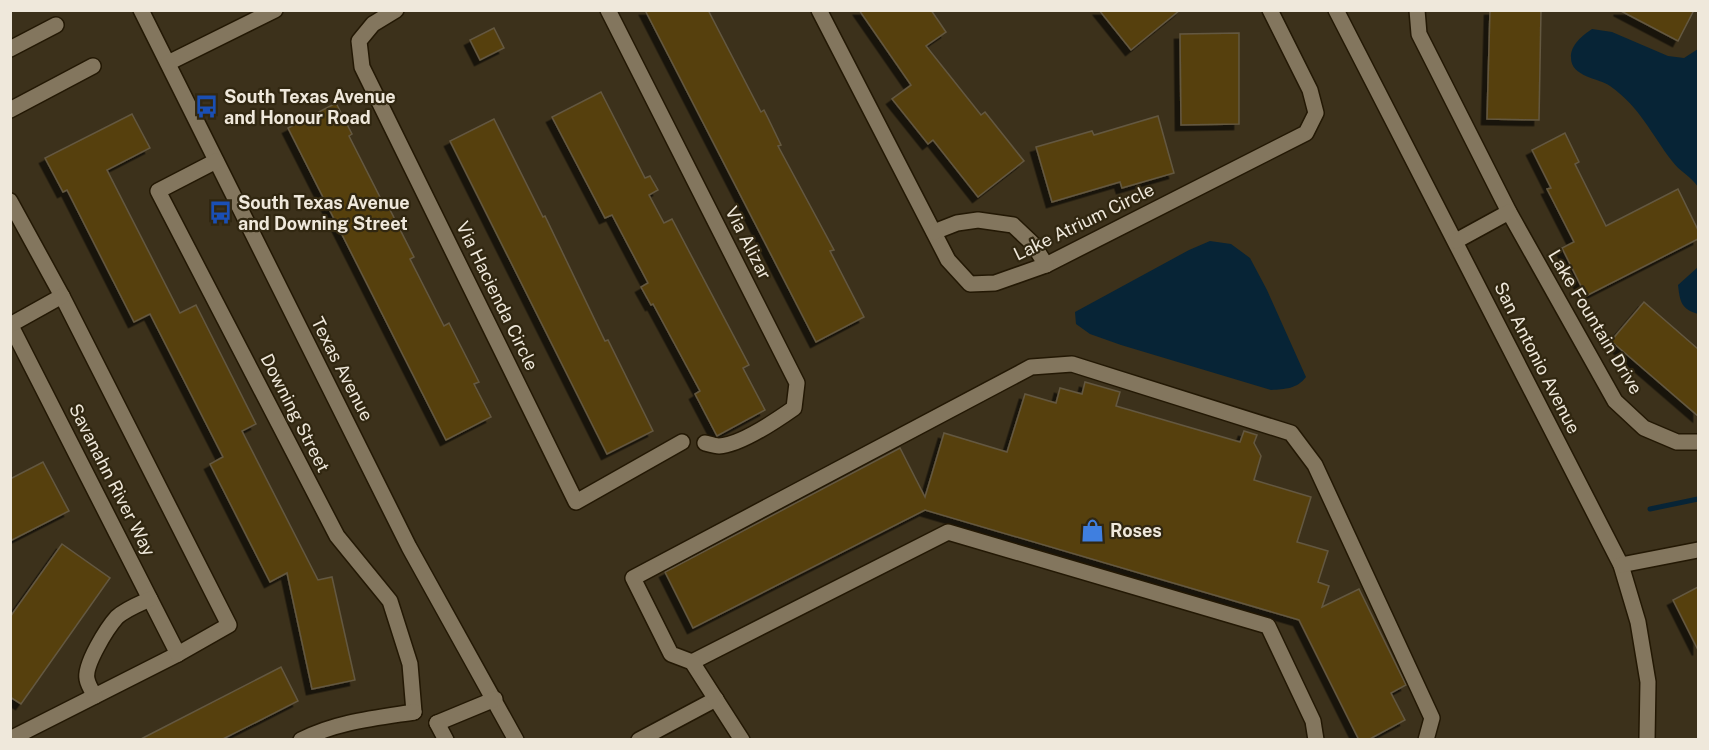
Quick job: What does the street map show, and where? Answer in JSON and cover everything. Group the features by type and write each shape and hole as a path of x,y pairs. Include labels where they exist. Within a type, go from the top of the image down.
{"street":[{"name":"Texas Avenue","path":"141,10 409,547 516,740"},
{"path":"168,63 275,10"},
{"name":"Via Hacienda Circle","path":"396,10 373,24 359,41 362,67 576,502 682,442"},
{"name":"Via Alizar","path":"608,10 796,383 794,408 773,423 739,440 719,446 705,443"},
{"name":"Lake Atrium Circle","path":"819,10 948,260 970,284 995,284 1046,265 1306,133 1316,113 1310,90 1270,10"},
{"name":"San Antonio Avenue","path":"1336,10 1621,565 1638,622 1648,682 1647,740"},
{"name":"Lake Fountain Drive","path":"1417,10 1419,34 1509,212 1615,401 1644,428 1677,442 1698,442"},
{"path":"10,49 56,25"},
{"path":"10,110 93,66"},
{"name":"Downing Street","path":"216,161 158,191 337,536 390,601 410,664 414,712"},
{"path":"10,201 62,296 229,625 178,654 10,739"},
{"path":"1456,241 1509,212"},
{"path":"934,232 957,223 978,220 1013,225 1033,244 1046,265"},
{"path":"11,325 62,296"},
{"name":"Savanahn River Way","path":"11,325 178,654"},
{"path":"742,739 692,662 671,654 633,578 1030,367 1072,364 1291,433 1315,465 1432,718 1426,740"},
{"path":"692,662 948,532 1268,626 1313,721 1316,740"},
{"path":"1621,565 1698,550"},
{"path":"95,696 87,680 87,670 92,657 116,618 124,611 150,598"},
{"path":"437,723 495,699"},
{"path":"639,740 716,699"},
{"path":"301,740 320,730 414,712 437,723 446,740"}],"water":[{"path":"1592,29 1612,32 1668,56 1684,58 1698,49 1698,187 1675,165 1644,121 1620,94 1605,83 1580,73 1572,64 1571,53 1575,45"},
{"path":"1210,241 1231,244 1250,258 1306,377 1299,384 1290,388 1271,390 1121,345 1090,334 1076,324 1075,312 1189,250"},
{"path":"1698,267 1698,314 1688,310 1682,304 1678,285"}],"building":[{"path":"645,10 708,10 761,112 764,110 781,145 778,146 834,250 830,251 864,317 816,342"},
{"path":"859,10 931,10 946,32 926,46 981,115 985,112 1024,161 978,197 933,140 928,144 892,99 911,85"},
{"path":"1099,10 1180,10 1131,50"},
{"path":"1490,10 1541,10 1539,120 1487,119"},
{"path":"1619,10 1694,10 1678,41"},
{"path":"494,28 504,48 480,60 470,40"},
{"path":"1239,33 1239,124 1181,125 1180,34"},
{"path":"601,92 645,178 650,176 658,190 649,195 664,223 672,219 749,365 743,368 765,410 717,436 695,394 700,391 653,304 651,305 641,287 648,283 612,215 605,218 552,117"},
{"path":"336,103 352,134 349,136 414,257 410,259 444,326 449,323 479,382 474,384 491,417 446,440 288,128"},
{"path":"132,114 150,148 107,170 180,313 196,305 256,424 242,431 318,580 332,577 355,680 312,689 287,573 270,582 210,464 223,457 150,314 134,322 67,190 63,192 45,158"},
{"path":"1158,116 1174,173 1122,188 1120,182 1052,202 1036,147 1092,131 1094,135"},
{"path":"494,119 543,217 545,216 605,341 608,340 653,431 607,454 450,141"},
{"path":"1565,133 1579,162 1575,164 1606,226 1678,189 1698,230 1698,239 1586,296 1562,248 1574,242 1547,189 1551,188 1532,150"},
{"path":"1644,302 1698,349 1698,416 1611,341"},
{"path":"1085,382 1120,392 1116,406 1240,442 1244,431 1257,435 1254,443 1261,456 1254,480 1311,497 1297,542 1328,551 1318,582 1329,586 1322,607 1359,589 1406,685 1391,693 1405,720 1368,740 1359,740 1299,620 925,510 693,628 665,572 900,448 925,497 944,433 1007,452 1025,394 1056,403 1060,388 1082,394"},
{"path":"43,462 69,511 10,541 10,479"},
{"path":"62,544 110,578 21,704 10,697 10,617"},
{"path":"1698,587 1698,650 1673,600"},
{"path":"281,667 298,701 221,740 139,740"}],"waterway":[{"path":"1650,509 1698,499"}],"place":[{"name":"South Texas Avenue and Honour Road","path":"206,107"},
{"name":"South Texas Avenue and Downing Street","path":"220,213"},
{"name":"Roses","path":"1092,531"}]}
